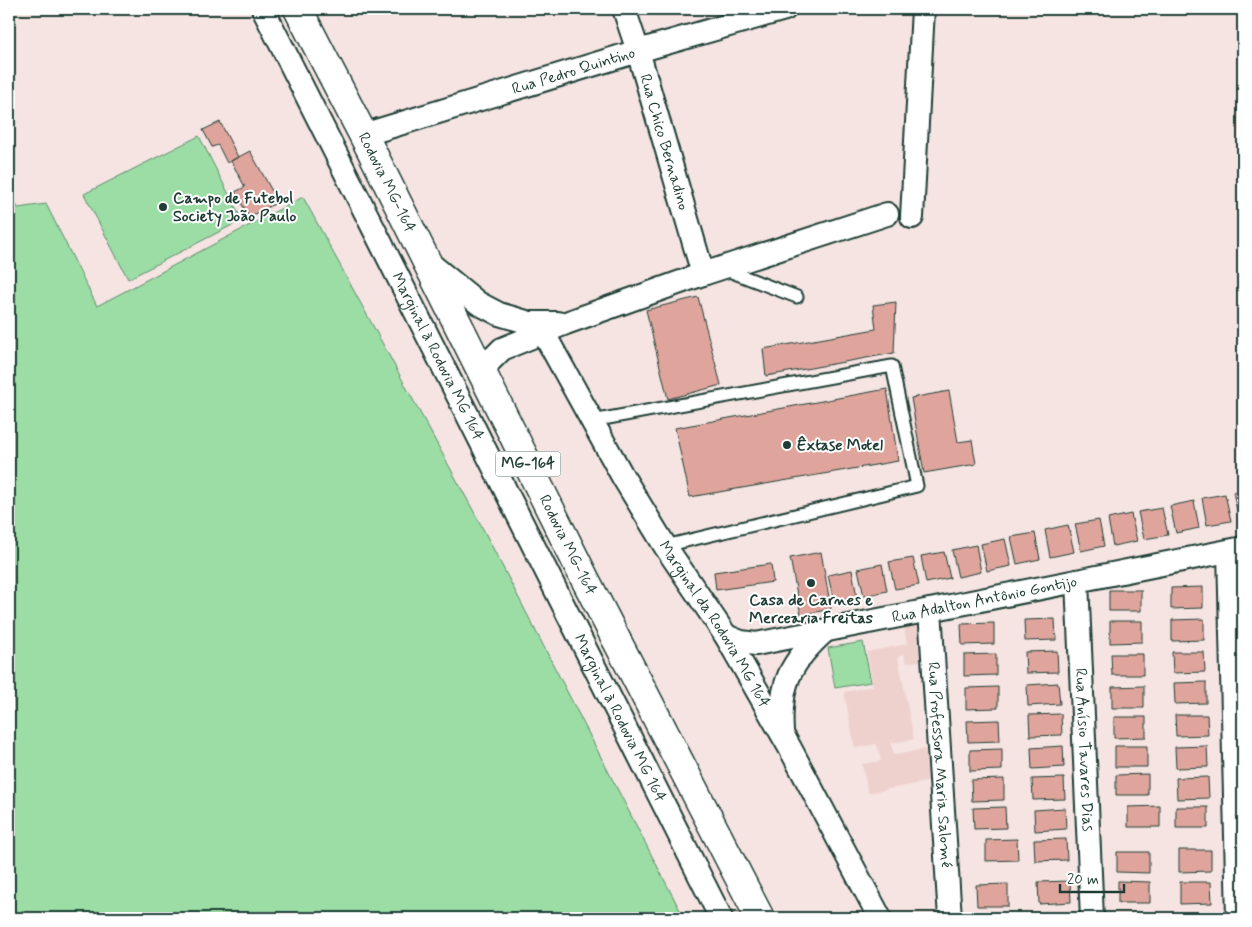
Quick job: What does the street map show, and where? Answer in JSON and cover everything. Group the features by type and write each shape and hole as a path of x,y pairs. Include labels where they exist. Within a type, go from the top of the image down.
{"main road":[{"name":"Rodovia MG-164","path":"298,9 584,577 760,918"}],"street":[{"name":"Marginal à Rodovia MG 164","path":"264,9 720,918"},
{"name":"Rua Chico Bernadino","path":"624,9 713,271"},
{"name":"Rua Pedro Quintino","path":"363,135 638,51 785,9"},
{"path":"912,217 923,9"},
{"path":"483,376 489,362 502,349 543,332 713,271 887,214"},
{"path":"426,261 478,303 499,314 530,323 566,323"},
{"name":"Marginal da Rodovia MG 164","path":"543,332 623,477 665,546 726,636 783,736 880,918"},
{"path":"1236,549 1240,872 1238,918"},
{"name":"Rua Adalton Antônio Gontijo","path":"726,636 741,642 756,644 1236,549"},
{"name":"Rua Anísio Tavares Dias","path":"1077,581 1092,918"},
{"name":"Rua Professora Maria Salomé","path":"930,610 950,918"},
{"path":"783,736 781,714 787,679 796,661 826,630"}],"lane":[{"path":"713,271 797,297"},
{"path":"592,421 892,366 917,486 665,546"}],"shaded area":[{"path":"920,624 927,660 906,663 904,654 898,657 914,739 891,743 894,755 925,749 931,781 868,793 862,764 881,761 877,744 855,748 844,692 873,686 867,652 907,644 904,627"}],"green space":[{"name":"Campo de Futebol Society João Paulo","path":"199,136 242,220 128,279 84,194"},
{"path":"9,190 18,208 46,204 97,306 303,197 480,523 684,918 9,918"},
{"path":"863,642 871,682 835,688 828,648"}],"building":[{"path":"220,122 238,157 227,163 218,145 212,147 203,130"},
{"path":"250,151 278,202 249,217 235,192 245,187 231,161"},
{"path":"698,297 721,385 668,399 646,310"},
{"path":"896,302 894,353 766,376 763,349 876,329 873,305"},
{"name":"Êxtase Motel","path":"887,389 898,461 690,497 675,428"},
{"path":"949,391 958,442 972,440 976,464 924,473 911,398"},
{"path":"1243,490 1243,518 1239,519 1233,492"},
{"path":"1225,494 1231,521 1207,525 1202,498"},
{"path":"1194,501 1199,528 1176,533 1170,506"},
{"path":"1162,508 1168,535 1144,539 1138,512"},
{"path":"1131,514 1137,541 1113,546 1108,519"},
{"path":"1099,520 1104,546 1081,551 1075,524"},
{"path":"1068,525 1074,552 1050,557 1045,530"},
{"path":"1035,533 1040,559 1017,564 1011,537"},
{"path":"1005,539 1011,566 987,571 981,544"},
{"path":"976,545 981,572 958,577 952,550"},
{"name":"Casa de Carnes e Mercearia Freitas","path":"821,552 831,609 801,615 790,558"},
{"path":"944,552 950,578 926,583 921,556"},
{"path":"913,558 919,585 895,589 889,562"},
{"path":"771,564 773,582 716,590 714,572"},
{"path":"882,564 887,591 864,596 858,569"},
{"path":"852,570 857,597 834,602 828,575"},
{"path":"1203,587 1203,608 1171,609 1171,588"},
{"path":"1109,590 1141,590 1141,611 1109,611"},
{"path":"1055,619 1056,640 1025,641 1024,620"},
{"path":"1204,619 1204,640 1172,641 1172,620"},
{"path":"1110,621 1142,621 1142,642 1110,643"},
{"path":"994,623 994,644 962,645 961,624"},
{"path":"1057,651 1058,672 1026,673 1025,652"},
{"path":"1172,652 1204,652 1205,672 1173,673"},
{"path":"996,654 996,675 964,676 964,655"},
{"path":"1111,654 1143,654 1143,675 1112,675"},
{"path":"1206,682 1206,703 1175,704 1174,683"},
{"path":"1058,683 1060,704 1028,706 1027,685"},
{"path":"1144,686 1144,708 1112,708 1112,687"},
{"path":"998,687 998,708 966,709 966,688"},
{"path":"1061,714 1062,735 1030,736 1029,715"},
{"path":"1175,715 1207,715 1208,735 1176,736"},
{"path":"1114,717 1146,717 1146,737 1114,738"},
{"path":"999,720 1000,741 968,742 967,721"},
{"path":"1063,746 1064,767 1032,769 1031,748"},
{"path":"1115,746 1147,746 1147,767 1115,767"},
{"path":"1207,746 1208,767 1176,768 1175,747"},
{"path":"1002,749 1002,770 970,771 970,750"},
{"path":"1148,774 1148,795 1116,795 1116,775"},
{"path":"1208,777 1209,798 1177,799 1176,778"},
{"path":"1064,778 1065,799 1033,800 1032,779"},
{"path":"1004,779 1004,800 972,801 971,780"},
{"path":"1160,806 1160,827 1128,827 1128,807"},
{"path":"1005,807 1006,828 974,829 973,808"},
{"path":"1176,807 1208,807 1208,828 1176,828"},
{"path":"1065,808 1066,829 1035,831 1034,810"},
{"path":"1017,839 1018,860 986,861 986,840"},
{"path":"1066,839 1067,860 1035,861 1034,840"},
{"path":"1179,850 1211,850 1211,871 1179,872"},
{"path":"1117,852 1149,852 1149,873 1117,872"},
{"path":"1070,881 1071,902 1039,904 1038,882"},
{"path":"1118,881 1150,882 1150,903 1118,903"},
{"path":"1180,882 1211,882 1212,903 1180,904"},
{"path":"1008,884 1008,906 977,906 976,885"},
{"path":"1071,913 1071,918 1040,918 1039,915"},
{"path":"978,915 1010,915 1010,918 978,918"},
{"path":"1179,915 1211,915 1212,918 1179,918"},
{"path":"1119,916 1151,916 1151,918 1119,918"}],"place":[{"name":"Campo de Futebol Society João Paulo","path":"163,207"},
{"name":"Êxtase Motel","path":"787,445"},
{"name":"Casa de Carnes e Mercearia Freitas","path":"811,583"}]}
